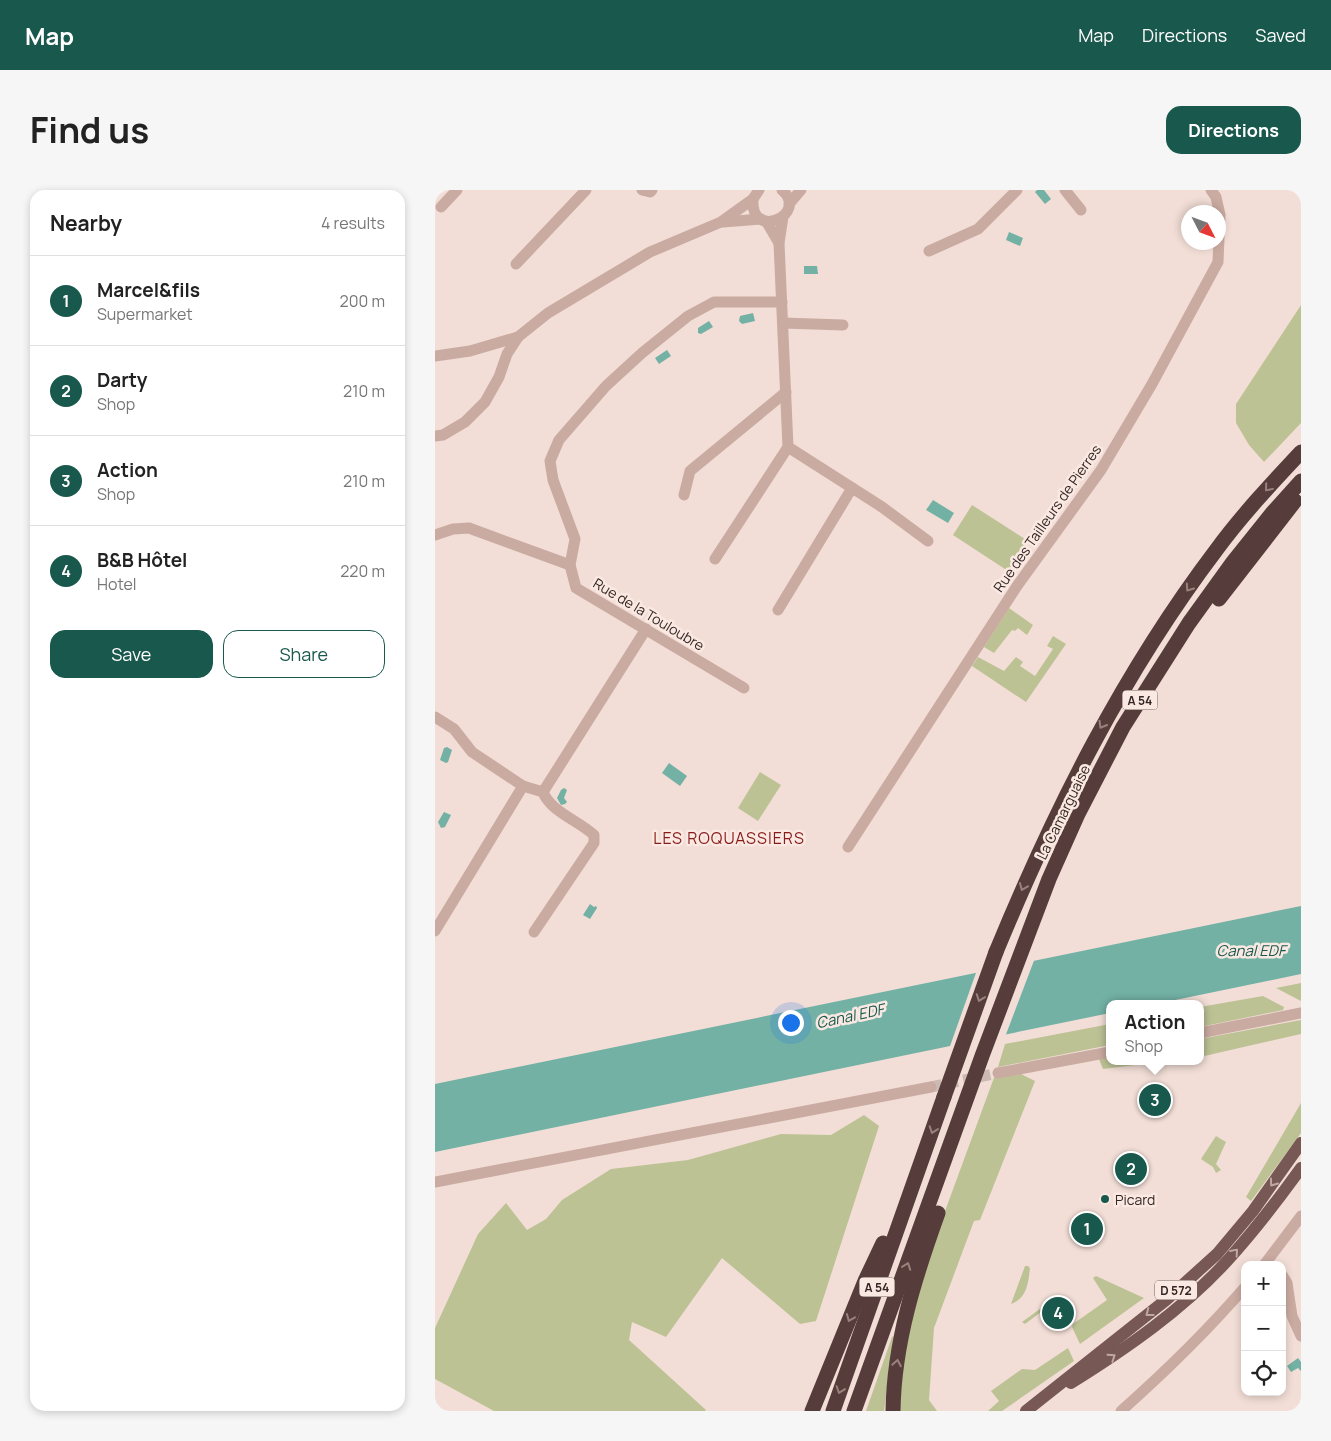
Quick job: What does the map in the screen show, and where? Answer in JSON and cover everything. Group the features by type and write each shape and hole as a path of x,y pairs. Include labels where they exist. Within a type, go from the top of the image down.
{"highway":[{"name":"La Camarguaise","path":"921,1163 997,952 1029,873 1096,736 1135,668 1217,548 1301,452"},
{"name":"La Camarguaise","path":"1029,945 1049,879 1078,814 1123,727 1189,623 1233,562 1273,512 1301,481"},
{"path":"1029,945 1108,774 1139,718 1199,625 1301,494"},
{"name":"A 54","path":"854,1411 935,1206 985,1057 1029,945"},
{"path":"812,1411 865,1282 921,1163"},
{"name":"A 54","path":"833,1411 921,1163"},
{"path":"893,1411 894,1379 905,1319 935,1206"}],"main road":[{"name":"D 572","path":"1026,1411 1166,1300 1217,1254 1253,1211 1301,1143"},
{"name":"D 572","path":"1026,1411 1124,1348 1183,1303 1226,1262 1266,1216 1301,1168"}],"street":[{"path":"441,207 457,190"},
{"path":"642,190 650,192 652,190"},
{"path":"721,222 778,221 788,210 789,204 788,198 782,190"},
{"path":"789,204 801,190"},
{"path":"929,251 978,229 1017,190"},
{"path":"1065,190 1081,210"},
{"name":"Rue des Tailleurs de Pierres","path":"849,847 1017,586 1101,470 1152,384 1218,262 1220,215 1216,198 1211,190"},
{"path":"516,264 583,191"},
{"path":"756,195 754,210 779,243"},
{"path":"435,436 443,435 465,422 485,402 499,377 507,354 518,337 548,313 650,252 721,222 756,195"},
{"path":"715,560 788,447 779,243 783,217"},
{"name":"Rue de la Touloubre","path":"744,688 576,588 570,565 575,539 553,480 550,461 559,440 606,386 642,353 688,316 713,302 782,302"},
{"path":"783,323 843,325"},
{"path":"435,356 470,351 518,337"},
{"path":"684,495 690,471 786,392"},
{"path":"788,447 883,507 928,540"},
{"path":"778,610 852,488"},
{"path":"435,535 453,529 469,528 570,565"},
{"path":"543,792 646,629"},
{"path":"435,717 453,729 472,752 523,786 543,792 547,801 587,828 594,835 594,844 534,932"},
{"path":"435,931 523,786"},
{"path":"1204,1033 1301,1013"},
{"path":"998,1073 1106,1053"},
{"path":"435,1182 931,1087"},
{"path":"1271,1261 1301,1216"},
{"path":"1286,1281 1292,1316 1301,1336"},
{"path":"1121,1411 1215,1321 1241,1292"}],"green space":[{"path":"1301,305 1301,423 1264,462 1249,445 1236,423 1236,404"},
{"path":"972,505 1028,541 1008,571 953,535"},
{"path":"1009,608 1033,625 1027,635 1018,628 1015,631 1012,630 994,653 984,647"},
{"path":"1053,636 1066,644 1026,702 972,666 978,657 1004,671 1016,657 1023,662 1020,666 1035,676 1053,649 1047,646"},
{"path":"760,772 781,785 758,821 738,808"},
{"path":"1301,983 1301,1001 1276,988"},
{"path":"1263,996 1284,1007 1283,1010 1204,1026 1204,1006"},
{"path":"1301,1020 1301,1034 1204,1056 1204,1038"},
{"path":"1106,1025 1106,1046 998,1067 1005,1044"},
{"path":"1106,1058 1106,1065 1135,1065 1103,1069 1099,1059"},
{"path":"1015,1071 1035,1081 980,1220 974,1221 934,1328 929,1400 937,1411 898,1411 903,1352 930,1252 995,1075"},
{"path":"1301,1103 1301,1133 1251,1201 1246,1197"},
{"path":"864,1115 879,1126 816,1321 800,1324 722,1258 666,1337 632,1322 629,1340 705,1411 494,1411 435,1379 435,1328 478,1234 506,1203 527,1230 546,1219 562,1200 611,1169 688,1160 781,1134 831,1135"},
{"path":"1216,1136 1226,1142 1216,1164 1221,1170 1216,1173 1213,1167 1201,1159"},
{"path":"1025,1266 1030,1268 1026,1290 1020,1298 1011,1304"},
{"path":"1096,1276 1144,1298 1080,1344 1072,1327 1073,1324 1107,1300 1093,1278"},
{"path":"1051,1301 1053,1303 1025,1324 1022,1322"},
{"path":"894,1336 884,1411 866,1411 892,1337"},
{"path":"1068,1348 1074,1361 1002,1411 988,1411 999,1401 991,1391 1022,1369 1035,1370"}],"water":[{"path":"1037,190 1044,190 1051,199 1045,204 1035,192"},
{"path":"1009,232 1023,238 1020,246 1006,240"},
{"path":"804,266 817,266 818,274 804,274"},
{"path":"753,313 755,321 742,324 739,321 740,316"},
{"path":"709,321 713,327 701,334 698,333 698,328"},
{"path":"667,350 671,356 659,364 655,358"},
{"path":"933,500 954,513 948,523 926,510"},
{"path":"447,747 452,750 446,763 440,760 444,748"},
{"path":"669,763 687,776 680,786 662,773"},
{"path":"564,788 567,790 564,798 567,802 561,805 557,798"},
{"path":"444,812 451,815 445,827 441,828 438,822"},
{"path":"590,904 597,908 590,919 583,915"},
{"name":"Canal EDF","path":"1301,906 1301,974 1175,1000 1106,1000 1106,1014 435,1152 435,1084"},
{"path":"1298,1358 1301,1362 1301,1371 1298,1368 1291,1372 1287,1366"}],"pier":[{"path":"1035,958 1005,1037 949,1049 977,970"}],"tunnel":[{"path":"931,1087 998,1073"}],"place":[{"name":"Action","path":"1155,1100"},
{"name":"Darty","path":"1131,1169"},
{"name":"Picard","path":"1105,1199"},
{"name":"Marcel&fils","path":"1087,1229"},
{"name":"B&B Hôtel","path":"1058,1313"}],"district":[{"name":"LES ROQUASSIERS","path":"729,838"}]}
